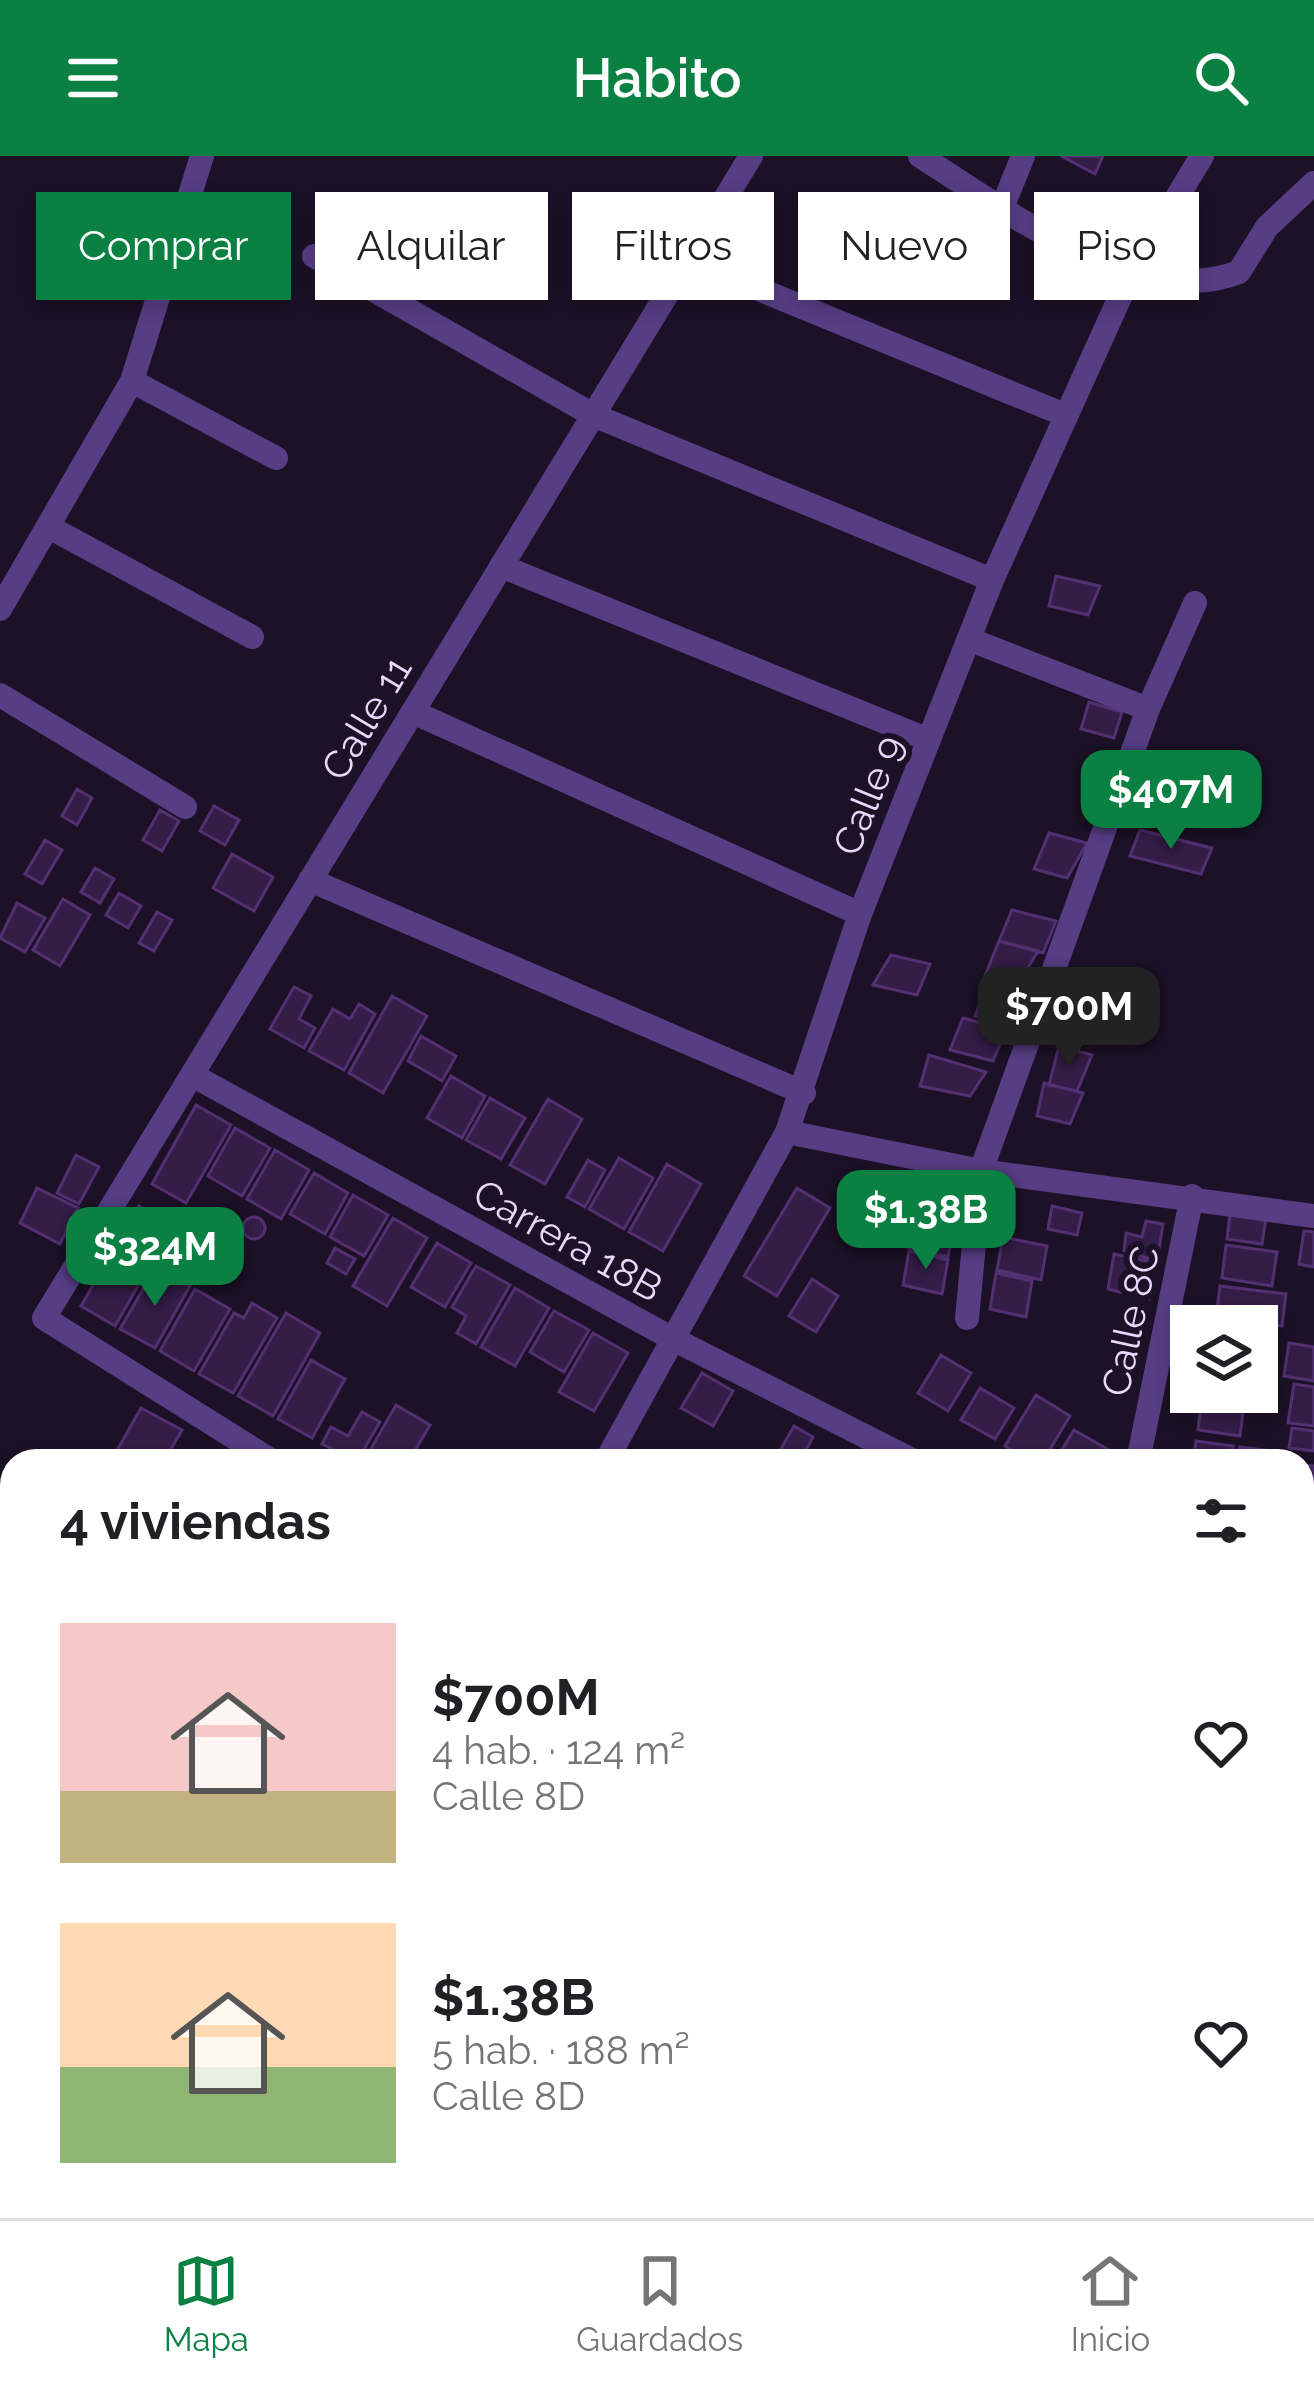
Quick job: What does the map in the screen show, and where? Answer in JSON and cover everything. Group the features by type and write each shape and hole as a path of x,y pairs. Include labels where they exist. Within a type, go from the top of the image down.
{"street":[{"path":"0,608 132,381 202,156"},
{"name":"Calle 11","path":"729,192 751,156"},
{"path":"920,156 977,192"},
{"path":"1008,192 1023,156"},
{"name":"Calle 9","path":"1180,192 1202,156"},
{"path":"1199,280 1239,272 1268,227 1314,182"},
{"path":"314,256 593,415 992,580"},
{"path":"774,295 1065,415"},
{"name":"Calle 11","path":"253,1449 44,1318 663,300"},
{"name":"Calle 9","path":"612,1449 787,1132 804,1093 860,914 928,740 992,580 1118,300"},
{"path":"132,381 276,458"},
{"path":"49,526 252,637"},
{"path":"501,566 928,740"},
{"path":"967,1318 981,1171 1148,709 1195,603"},
{"path":"971,640 1148,709"},
{"path":"0,694 185,807"},
{"path":"412,712 860,914"},
{"path":"310,880 804,1093"},
{"name":"Carrera 18B","path":"192,1075 674,1340 890,1449"},
{"path":"787,1132 981,1171 1314,1216"},
{"name":"Calle 8C","path":"1140,1449 1192,1196"}],"building":[{"path":"1061,156 1103,156 1095,174"},
{"path":"1056,576 1100,586 1088,615 1049,606"},
{"path":"1089,702 1122,712 1114,738 1081,729"},
{"path":"77,789 92,798 77,825 62,816"},
{"path":"214,806 239,820 225,845 200,831"},
{"path":"160,810 179,821 162,851 143,840"},
{"path":"1140,830 1212,848 1201,874 1130,856"},
{"path":"1049,833 1087,843 1067,878 1034,869"},
{"path":"45,840 62,850 42,884 25,874"},
{"path":"232,854 273,877 254,911 213,888"},
{"path":"95,868 114,879 100,903 81,892"},
{"path":"119,893 141,906 128,928 106,915"},
{"path":"63,899 90,915 60,966 33,950"},
{"path":"17,903 45,918 25,952 0,938"},
{"path":"1012,910 1056,921 1043,953 999,941"},
{"path":"157,912 172,920 154,951 139,943"},
{"path":"999,941 1038,951 1017,986 984,978"},
{"path":"891,955 930,964 917,995 873,985"},
{"path":"294,987 311,996 299,1019 315,1028 304,1048 270,1029"},
{"path":"986,991 1018,1000 1008,1025 975,1016"},
{"path":"392,996 427,1016 383,1093 349,1073"},
{"path":"359,1004 375,1014 344,1070 309,1051 333,1009 350,1019"},
{"path":"963,1018 1006,1030 993,1061 950,1050"},
{"path":"421,1036 456,1056 442,1081 408,1061"},
{"path":"1059,1046 1092,1055 1077,1091 1049,1085"},
{"path":"929,1055 986,1072 970,1096 920,1086"},
{"path":"451,1076 485,1096 462,1138 427,1118"},
{"path":"1044,1083 1083,1093 1070,1124 1037,1116"},
{"path":"490,1098 525,1118 501,1159 466,1140"},
{"path":"548,1099 582,1119 545,1184 510,1165"},
{"path":"196,1105 231,1125 186,1203 152,1184"},
{"path":"235,1128 270,1148 242,1196 208,1176"},
{"path":"275,1150 309,1170 281,1219 247,1199"},
{"path":"76,1155 99,1167 79,1204 57,1193"},
{"path":"619,1158 653,1178 624,1229 589,1209"},
{"path":"588,1160 605,1170 585,1207 567,1197"},
{"path":"667,1164 701,1184 663,1251 629,1232"},
{"path":"314,1173 348,1193 325,1234 290,1214"},
{"path":"943,1179 962,1184 956,1218 920,1210 923,1193 940,1197"},
{"path":"37,1188 78,1208 60,1244 20,1223"},
{"path":"797,1188 830,1208 777,1296 744,1276"},
{"path":"353,1195 388,1215 364,1256 330,1237"},
{"path":"139,1206 178,1228 166,1249 126,1227"},
{"path":"901,1206 956,1218 948,1257 893,1244"},
{"path":"1052,1206 1082,1213 1077,1235 1048,1229"},
{"path":"1231,1206 1267,1211 1262,1244 1227,1239"},
{"path":"254,1217 265,1228 254,1239 243,1228"},
{"path":"393,1218 427,1238 387,1306 353,1286"},
{"path":"1146,1221 1163,1224 1157,1261 1124,1251 1126,1233 1142,1237"},
{"path":"178,1228 205,1244 193,1265 166,1249"},
{"path":"1304,1231 1314,1232 1314,1267 1299,1264"},
{"path":"1003,1237 1047,1246 1041,1280 997,1270"},
{"path":"437,1243 471,1263 445,1307 411,1287"},
{"path":"1226,1245 1277,1252 1272,1286 1222,1278"},
{"path":"335,1248 355,1259 346,1274 327,1263"},
{"path":"909,1251 948,1260 942,1294 903,1285"},
{"path":"127,1254 149,1267 115,1326 81,1306 105,1264 118,1271"},
{"path":"1114,1254 1156,1263 1149,1299 1108,1289"},
{"path":"476,1266 510,1285 476,1344 457,1333 466,1316 452,1307"},
{"path":"153,1272 190,1286 155,1348 120,1329"},
{"path":"996,1273 1032,1281 1026,1317 990,1309"},
{"path":"812,1279 838,1296 816,1332 789,1316"},
{"path":"1220,1286 1286,1294 1282,1326 1278,1326 1278,1305 1218,1305"},
{"path":"515,1288 549,1308 515,1366 481,1347"},
{"path":"195,1289 230,1309 194,1371 160,1351"},
{"path":"252,1303 277,1318 233,1393 199,1374 234,1313 244,1318"},
{"path":"554,1311 589,1330 564,1372 530,1352"},
{"path":"286,1313 320,1333 273,1416 238,1396"},
{"path":"593,1333 628,1353 594,1411 559,1392"},
{"path":"1289,1343 1314,1347 1314,1381 1284,1376"},
{"path":"941,1355 971,1373 948,1411 918,1393"},
{"path":"311,1360 345,1379 312,1438 278,1419"},
{"path":"702,1373 733,1391 713,1426 681,1408"},
{"path":"1294,1384 1314,1387 1314,1426 1288,1423"},
{"path":"980,1388 1014,1408 995,1439 961,1420"},
{"path":"1036,1395 1070,1416 1050,1449 1005,1446"},
{"path":"396,1405 430,1425 416,1449 371,1449"},
{"path":"141,1408 182,1430 171,1449 118,1449"},
{"path":"362,1412 380,1422 364,1449 332,1449 322,1444 331,1427 348,1436"},
{"path":"1200,1413 1243,1413 1240,1436 1198,1430"},
{"path":"794,1426 813,1437 806,1449 781,1449"},
{"path":"1292,1428 1314,1431 1314,1449 1289,1448"},
{"path":"1074,1430 1107,1449 1062,1449"},
{"path":"1196,1441 1233,1446 1232,1449 1195,1449"}]}
